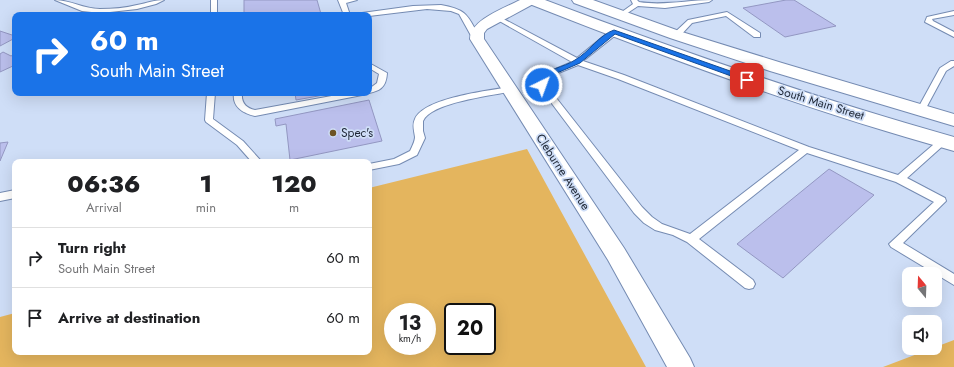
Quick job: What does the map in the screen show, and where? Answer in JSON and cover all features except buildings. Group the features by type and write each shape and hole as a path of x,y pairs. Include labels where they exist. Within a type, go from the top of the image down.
{"main road":[{"path":"531,0 614,32 696,61 946,129 950,137"},
{"name":"South Main Street","path":"579,0 676,35 776,67 954,120"}],"street":[{"path":"477,39 477,33 482,26 496,17 531,0"},
{"name":"Cleburne Avenue","path":"477,39 616,254 681,367"}],"lane":[{"path":"58,0 78,8 94,11 124,9 151,4 161,0"},
{"path":"214,0 214,12"},
{"path":"346,12 342,1 354,0"},
{"path":"621,15 636,2 656,7 669,7 709,0"},
{"path":"372,13 428,5 450,7 461,13 477,39"},
{"path":"954,12 929,18 930,22 954,35"},
{"path":"676,35 690,21 727,14 757,35"},
{"path":"496,17 578,62 621,77 806,149 900,179 941,202 895,244 954,280"},
{"path":"614,32 578,62 549,74 541,81 542,85 638,210 648,220 659,227 676,232 691,240 749,284"},
{"path":"921,110 943,70 954,63"},
{"path":"372,67 383,73 381,84 372,90"},
{"path":"372,166 396,162 414,153 420,138 416,127 418,119 424,112 431,108 439,104 509,89"},
{"path":"211,96 209,120 240,143 254,159"},
{"path":"237,96 243,109 255,113 346,96"},
{"path":"900,179 950,137"},
{"path":"691,240 806,149"},
{"path":"0,197 12,195"}],"shaded area":[{"path":"527,149 646,367 0,367 0,317 12,314 12,355 372,355 372,187"},
{"path":"954,340 954,367 883,367 915,355 942,355 942,345"}],"place":[{"name":"Spec's","path":"333,133"}],"route":[{"path":"542,85 541,81 545,77 554,71 578,62 614,32 747,80"}]}
